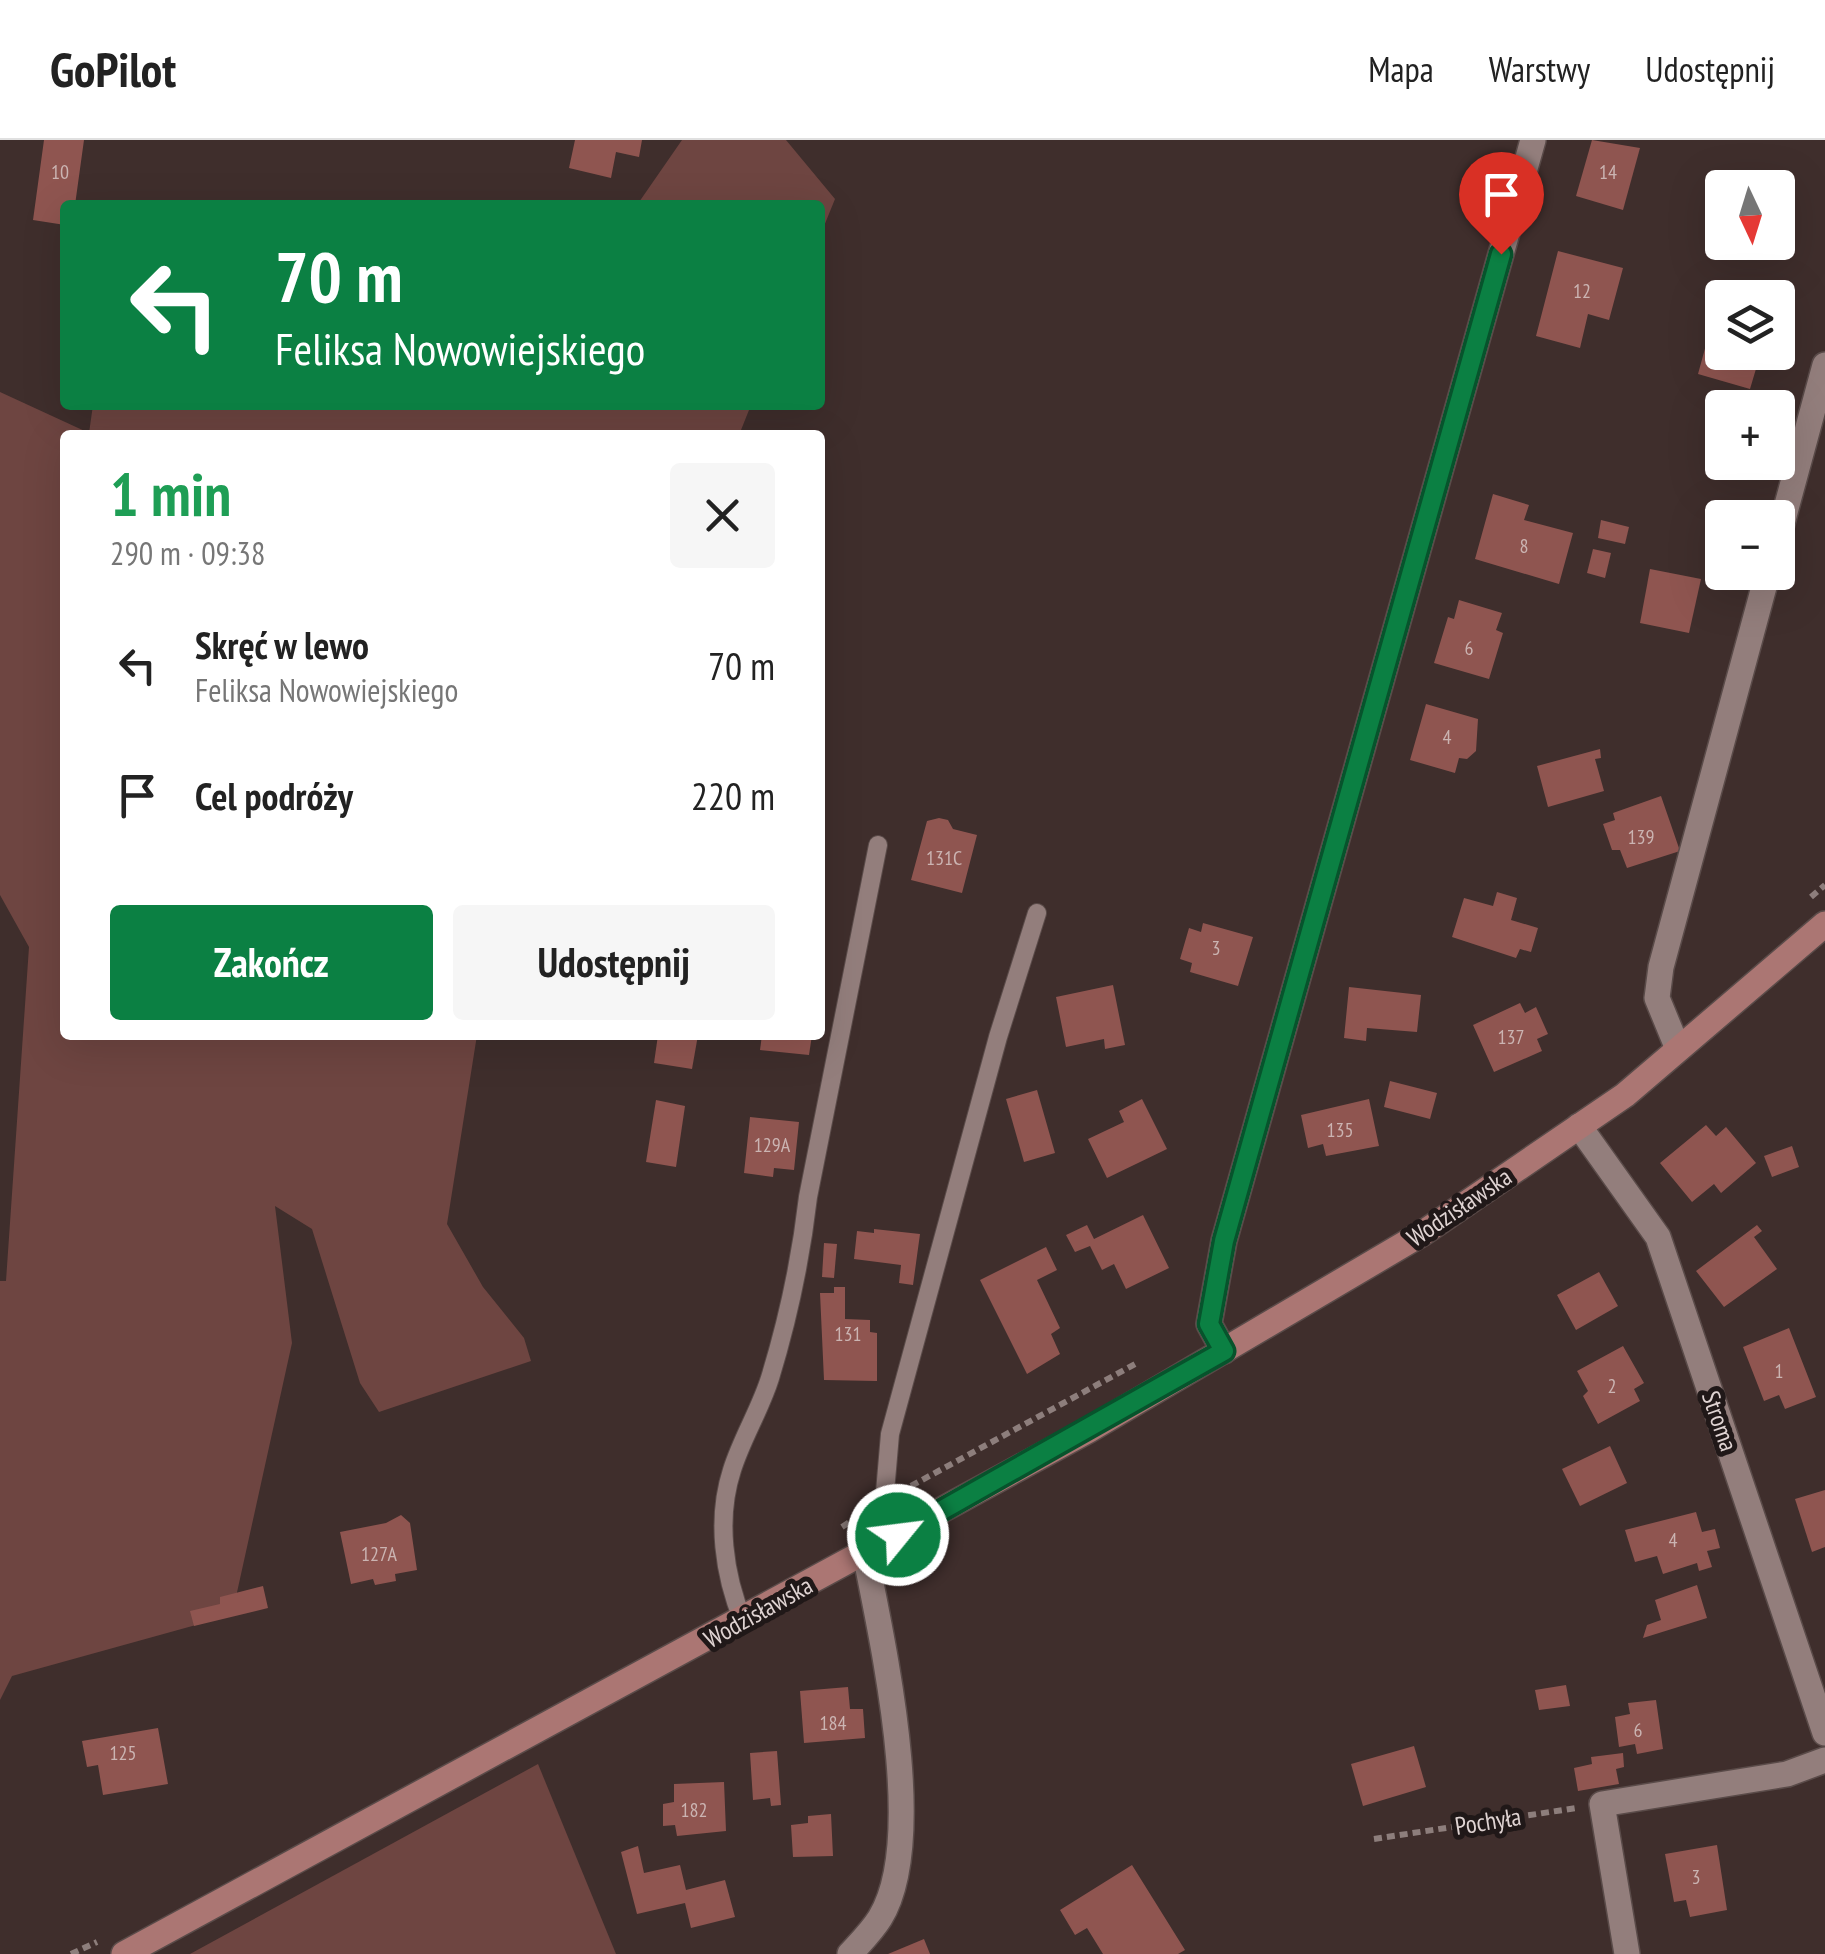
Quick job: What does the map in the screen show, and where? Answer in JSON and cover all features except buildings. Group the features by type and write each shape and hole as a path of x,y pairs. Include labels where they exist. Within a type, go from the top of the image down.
{"main road":[{"name":"Wodzisławska","path":"117,1944 865,1554 1423,1234 1625,1095 1825,924"}],"street":[{"path":"1224,1351 1209,1324 1224,1241 1533,140"},
{"path":"1788,500 1825,364"},
{"path":"1678,1049 1657,998 1661,967 1763,590"},
{"name":"Stroma","path":"1579,1126 1658,1237 1825,1732"},
{"path":"850,1954 882,1916 898,1854 900,1785 894,1700 865,1554"},
{"path":"1627,1954 1602,1804 1788,1774 1825,1760"}],"lane":[{"path":"743,1620 728,1584 724,1522 731,1472 762,1406 789,1303 878,845"},
{"path":"898,1535 888,1499 890,1434 998,1037 1037,912"}],"path":[{"path":"1796,910 1825,885"},
{"path":"825,1536 1141,1361"},
{"name":"Pochyła","path":"1374,1839 1602,1804"},
{"path":"71,1954 117,1944"}],"shaded area":[{"path":"682,140 786,140 835,199 825,224 825,200 640,200"},
{"path":"0,392 82,430 60,430 60,1040 476,1040 447,1224 483,1287 524,1338 531,1361 379,1412 360,1383 312,1229 275,1206 292,1343 232,1615 12,1676 0,1700 0,1281 6,1281 29,947 0,895"},
{"path":"92,410 749,410 741,430 89,430"},
{"path":"538,1764 616,1954 190,1954"}],"route":[{"path":"898,1535 1224,1351 1209,1324 1224,1241 1501,254"}]}
